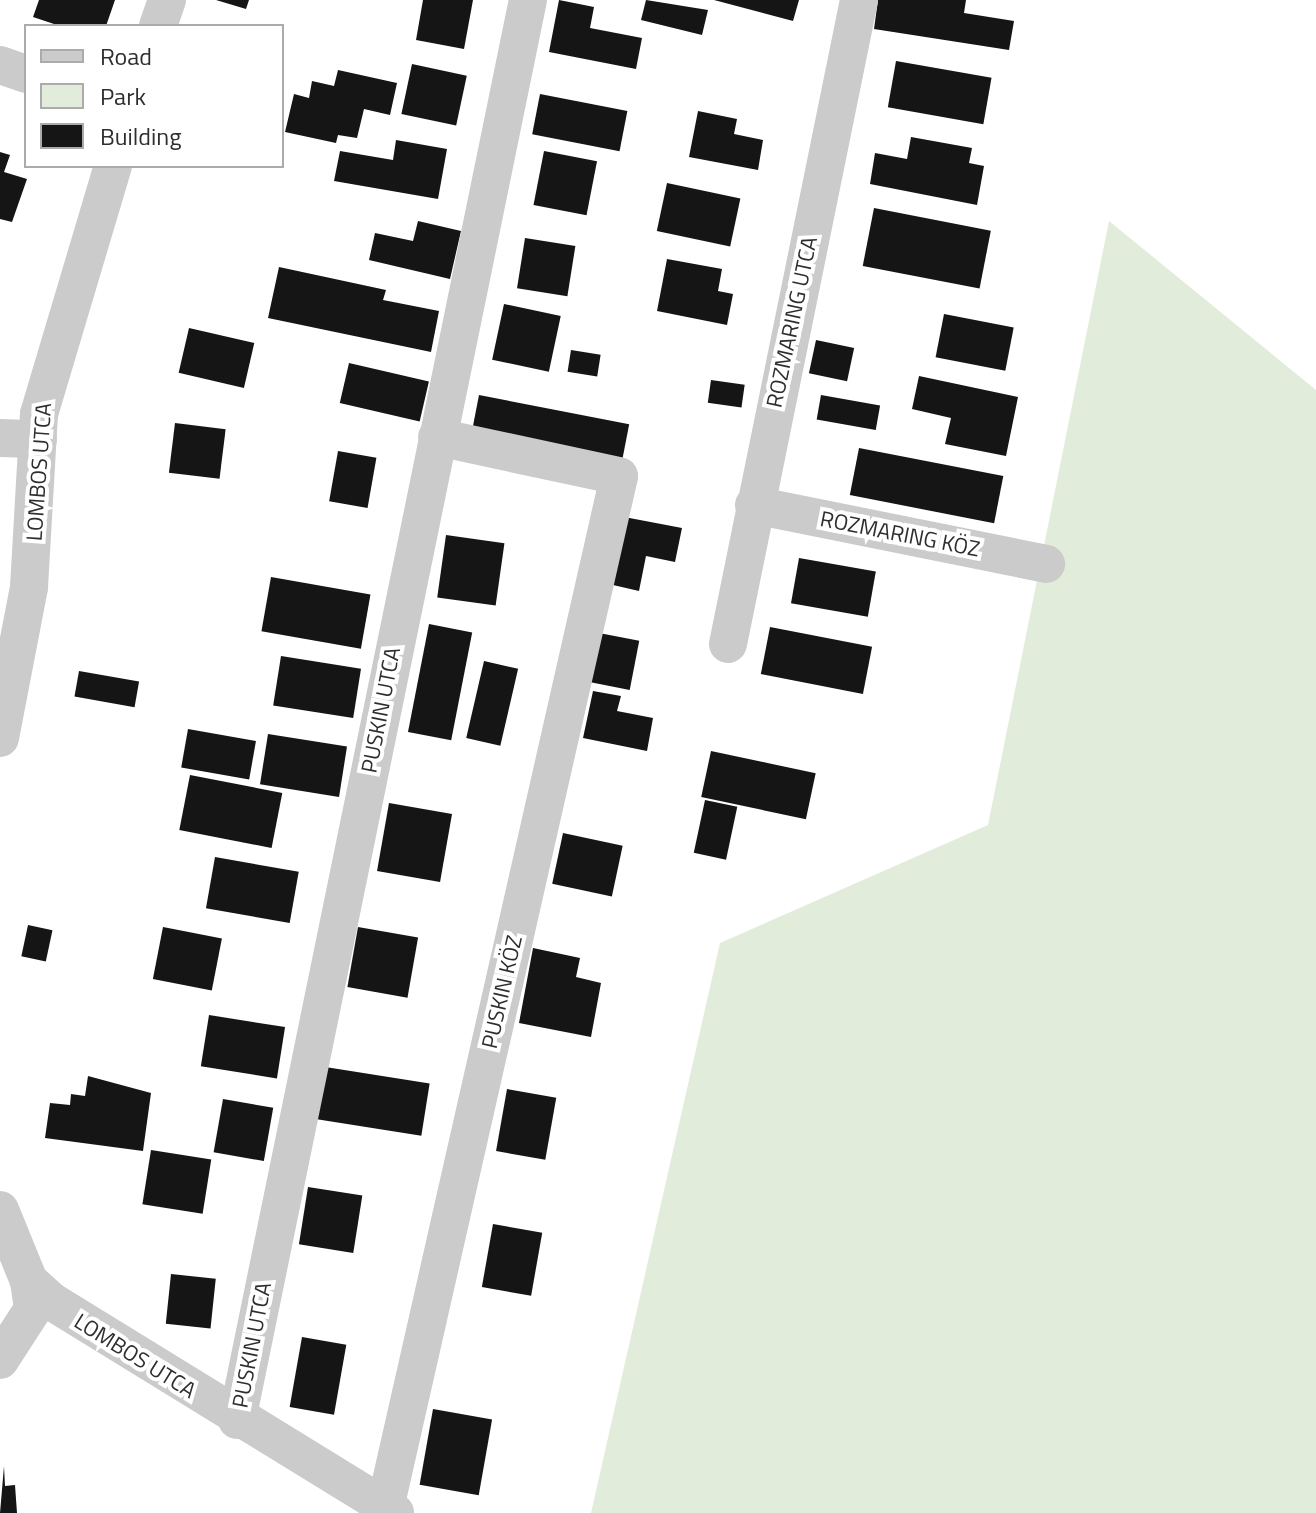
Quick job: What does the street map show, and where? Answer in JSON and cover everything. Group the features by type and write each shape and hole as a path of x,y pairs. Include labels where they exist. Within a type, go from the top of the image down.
{"street":[{"path":"159,24 167,0"},
{"name":"PUSKIN UTCA","path":"237,1420 528,0"},
{"name":"ROZMARING UTCA","path":"728,644 859,0"},
{"path":"0,65 24,73"},
{"name":"LOMBOS UTCA","path":"0,738 29,587 38,439 52,363 112,168"},
{"name":"PUSKIN KÖZ","path":"390,1510 619,476 437,437"},
{"path":"0,438 38,439"},
{"name":"ROZMARING KÖZ","path":"754,505 1046,564"},
{"name":"LOMBOS UTCA","path":"0,1210 29,1281 77,1320 237,1420 390,1510"},
{"path":"0,1360 33,1309 29,1281"}],"green space":[{"path":"1109,221 1316,390 1316,1513 591,1513 720,943 988,825"}],"building":[{"path":"39,0 115,0 107,24 54,24 33,17"},
{"path":"216,0 249,0 246,9"},
{"path":"423,0 473,0 464,49 416,40"},
{"path":"559,0 594,7 590,28 642,38 636,69 549,52"},
{"path":"646,0 708,10 702,35 641,20"},
{"path":"714,0 799,0 793,21"},
{"path":"878,0 966,0 964,13 1014,21 1009,50 874,29"},
{"path":"896,61 992,78 983,124 888,107"},
{"path":"412,64 467,76 456,126 401,114"},
{"path":"338,70 397,83 390,115 364,109 357,138 338,135 336,143 285,132 294,94 309,98 312,81 334,86"},
{"path":"540,94 627,111 620,151 532,134"},
{"path":"698,111 737,119 734,134 763,140 758,170 689,157"},
{"path":"911,137 972,148 969,163 984,166 977,205 870,184 875,153 907,159"},
{"path":"396,140 447,149 438,199 334,181 340,151 393,160"},
{"path":"544,151 597,161 587,215 534,205"},
{"path":"0,152 10,155 4,172 27,179 12,222 0,219"},
{"path":"667,183 740,199 730,247 657,231"},
{"path":"874,208 991,231 980,289 863,266"},
{"path":"418,221 461,231 450,279 369,260 375,233 413,241"},
{"path":"525,238 575,246 567,296 517,288"},
{"path":"667,259 722,269 718,291 733,294 727,325 657,311"},
{"path":"279,267 386,290 383,300 439,311 431,352 268,318"},
{"path":"504,304 561,316 549,372 492,360"},
{"path":"944,314 1014,328 1005,371 936,357"},
{"path":"189,328 254,343 244,388 179,373"},
{"path":"816,340 854,348 847,381 809,373"},
{"path":"571,350 601,355 597,376 568,372"},
{"path":"349,363 429,381 420,421 340,403"},
{"path":"919,376 1018,397 1006,456 945,444 951,418 912,409"},
{"path":"711,380 745,385 741,408 708,403"},
{"path":"479,395 629,424 621,464 471,435"},
{"path":"821,395 880,405 876,430 817,420"},
{"path":"175,423 226,429 220,479 169,473"},
{"path":"859,448 1003,476 994,523 850,495"},
{"path":"338,451 376,458 368,508 329,501"},
{"path":"619,516 682,528 675,562 646,556 639,591 600,582"},
{"path":"446,535 504,543 496,606 437,597"},
{"path":"799,558 876,572 868,617 791,603"},
{"path":"271,577 370,595 361,649 261,631"},
{"path":"429,624 472,632 451,740 408,732"},
{"path":"770,627 872,647 863,694 761,674"},
{"path":"599,633 639,641 630,690 589,682"},
{"path":"281,656 361,669 353,718 273,705"},
{"path":"484,661 518,669 500,746 466,738"},
{"path":"79,671 139,682 135,707 74,697"},
{"path":"593,691 621,696 617,711 653,718 647,751 583,738"},
{"path":"188,729 256,741 249,779 181,767"},
{"path":"268,734 347,747 339,797 260,784"},
{"path":"711,751 816,773 806,819 701,797"},
{"path":"190,775 282,793 272,848 179,830"},
{"path":"705,800 737,807 726,860 694,853"},
{"path":"389,803 452,814 440,882 377,871"},
{"path":"563,833 623,846 612,897 552,884"},
{"path":"215,857 299,872 290,923 206,908"},
{"path":"28,925 52,930 46,961 21,956"},
{"path":"163,927 222,938 212,990 153,979"},
{"path":"358,927 418,938 407,998 347,987"},
{"path":"533,948 580,958 576,977 601,983 591,1037 519,1023"},
{"path":"209,1015 285,1027 277,1078 201,1066"},
{"path":"319,1066 430,1084 421,1136 311,1118"},
{"path":"88,1076 151,1093 143,1151 45,1138 50,1103 70,1105 71,1094 85,1096"},
{"path":"507,1089 556,1098 545,1160 496,1151"},
{"path":"223,1099 273,1108 264,1161 214,1152"},
{"path":"151,1150 211,1160 203,1214 142,1204"},
{"path":"308,1187 362,1196 353,1253 299,1244"},
{"path":"493,1224 542,1233 531,1296 482,1287"},
{"path":"171,1274 216,1279 211,1328 166,1324"},
{"path":"302,1337 346,1345 334,1415 290,1407"},
{"path":"433,1409 492,1419 479,1495 420,1485"},
{"path":"4,1466 5,1486 15,1485 17,1513 0,1513"}]}
